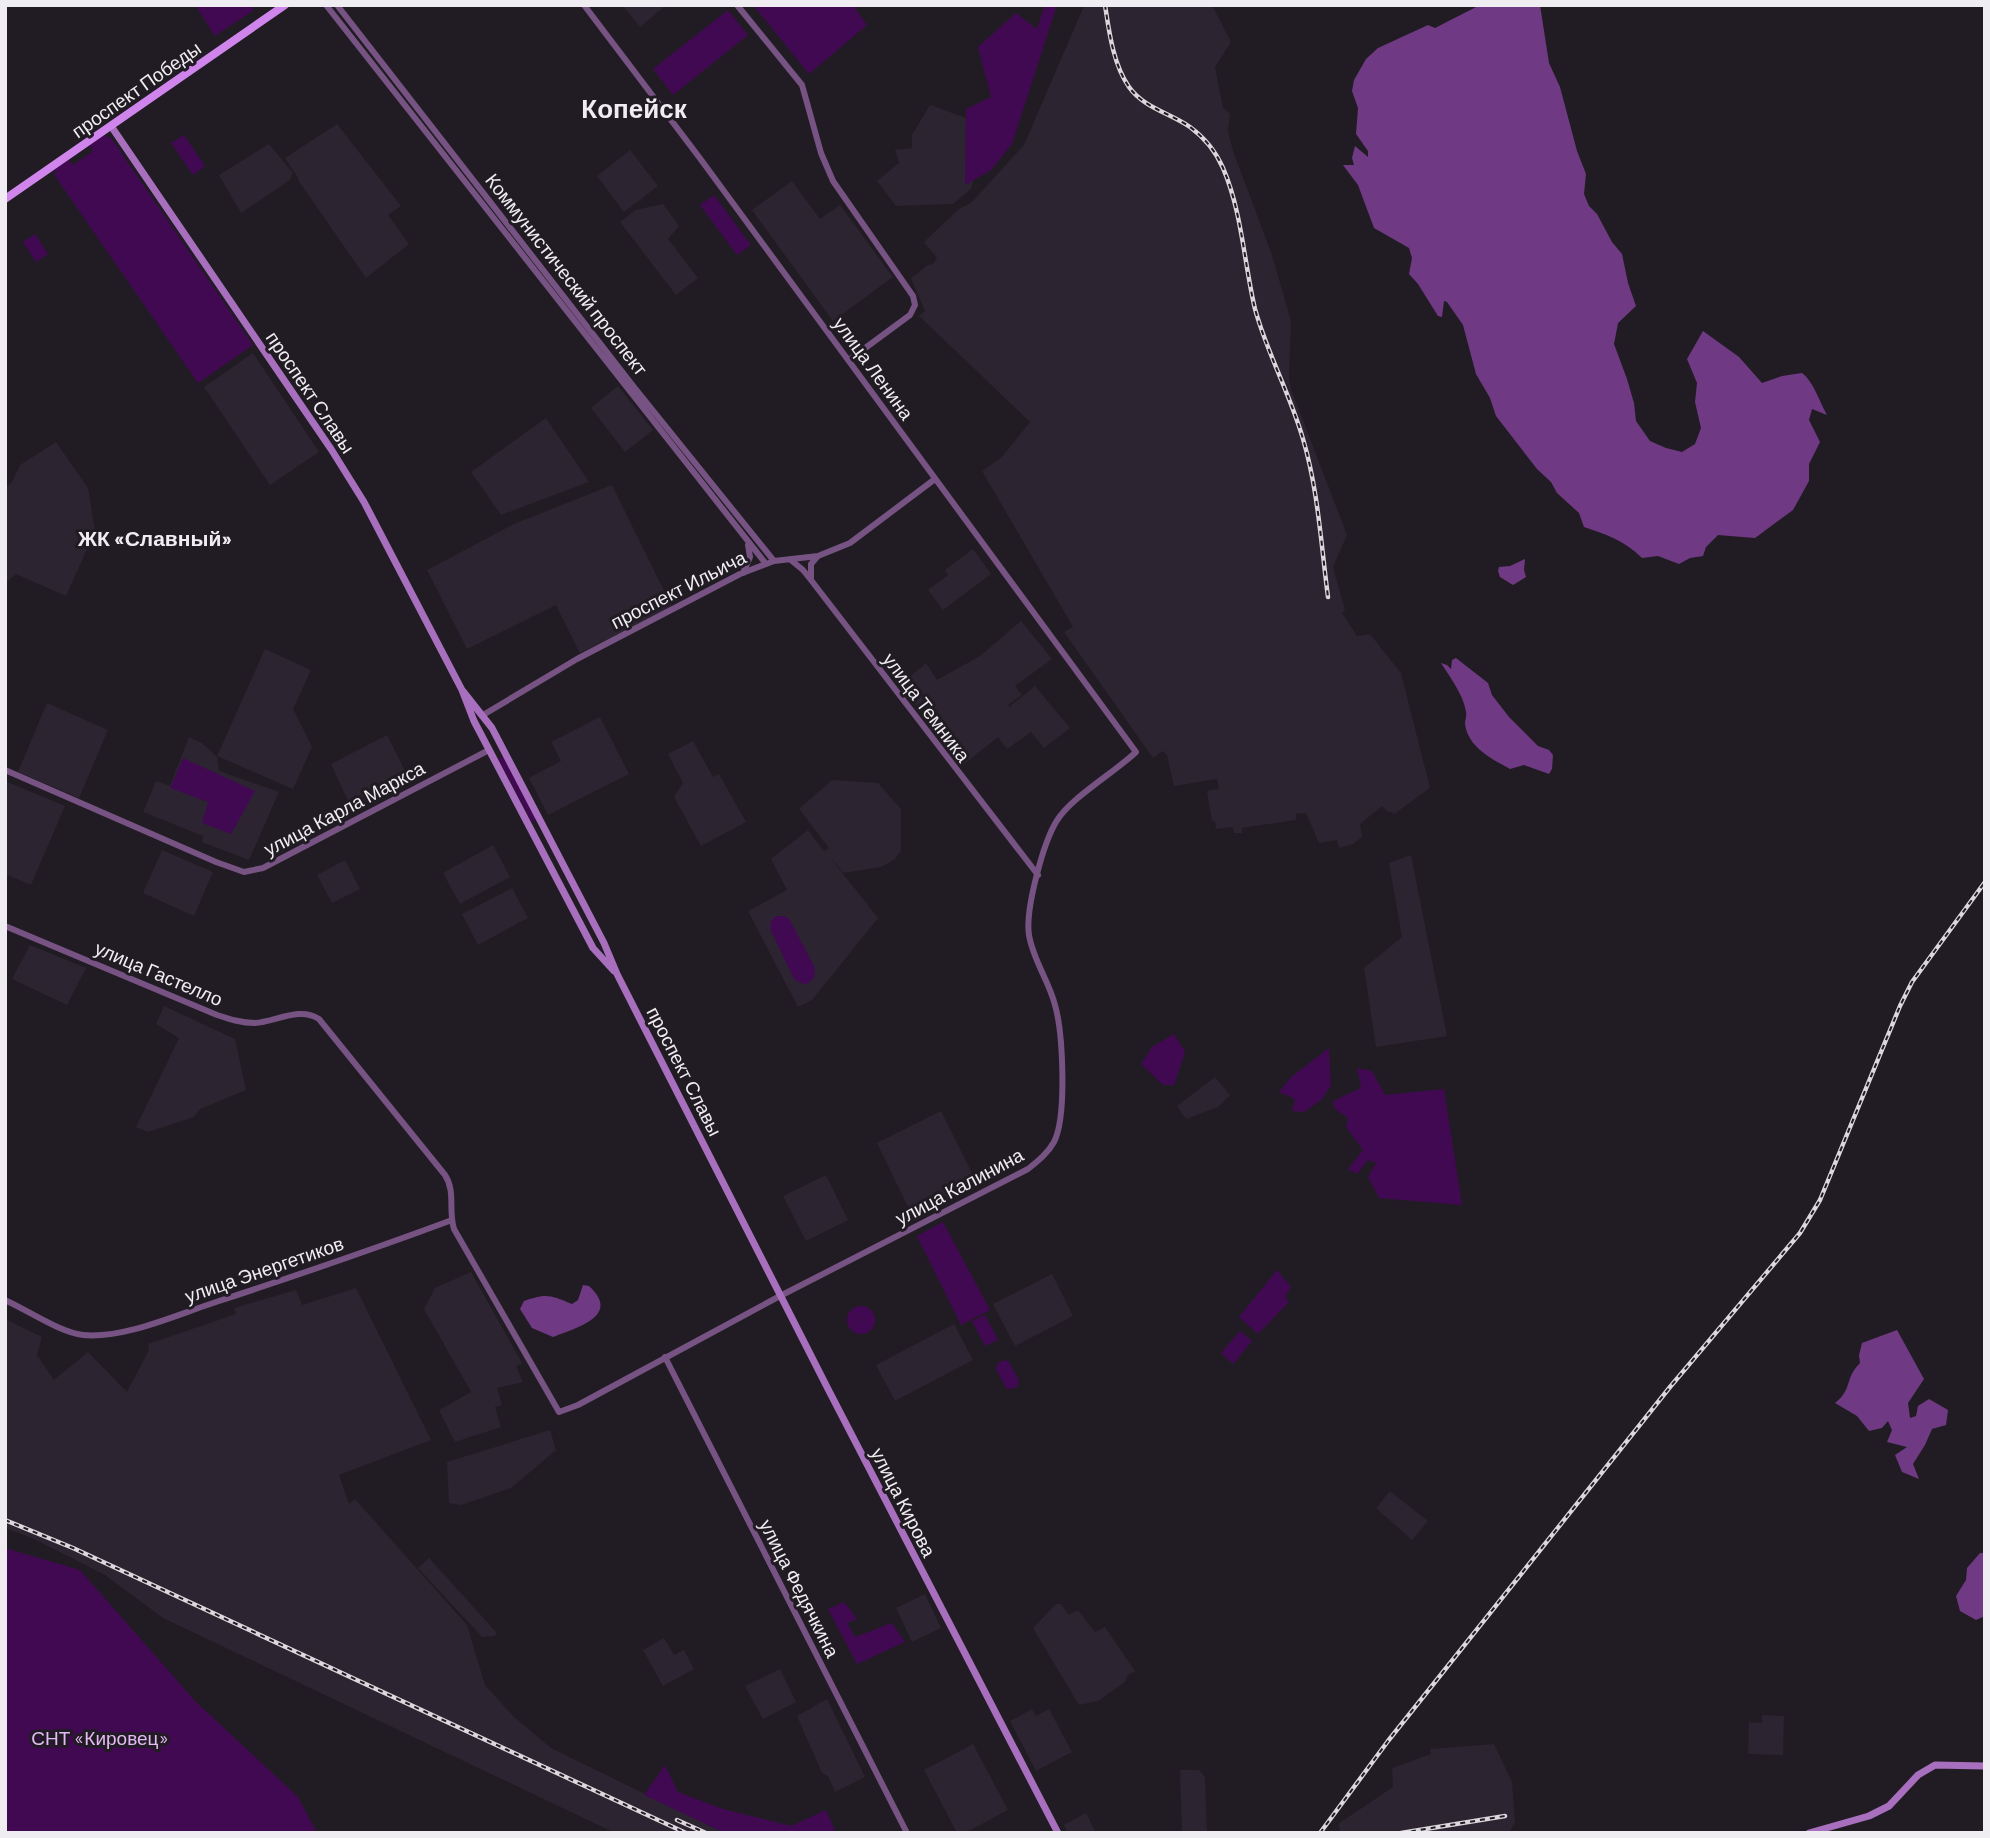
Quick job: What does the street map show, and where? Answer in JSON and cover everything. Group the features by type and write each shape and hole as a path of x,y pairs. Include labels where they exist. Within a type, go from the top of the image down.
{"main road":[{"name":"проспект Победы","path":"110,124 278,5"},
{"name":"проспект Победы","path":"5,199 285,5"},
{"name":"проспект Славы","path":"110,124 340,463 404,577 462,690 474,721 593,947 617,974"},
{"name":"проспект Победы","path":"5,193 45,169"},
{"name":"проспект Славы","path":"462,690 483,715 500,744 604,943 617,974 724,1184"},
{"name":"проспект Ильича","path":"474,721 483,715"},
{"name":"улица Карла Маркса","path":"489,750 500,744"},
{"path":"529,825 540,820"},
{"path":"548,861 558,856"},
{"name":"улица Кирова","path":"724,1184 1058,1833"},
{"path":"1810,1833 1868,1816 1889,1806 1918,1775 1935,1765 1985,1766"}],"street":[{"path":"326,5 492,210"},
{"name":"Коммунистический проспект","path":"337,5 626,381 774,561"},
{"name":"улица Ленина","path":"584,5 849,360 1136,752"},
{"path":"737,5 802,85 821,153 839,193 911,291 915,305 910,315 849,360"},
{"path":"626,381 766,564"},
{"name":"проспект Ильича","path":"483,715 577,659 743,573 774,561 818,556 849,542 935,479"},
{"path":"743,573 750,557 746,539"},
{"path":"811,580 809,569 818,556"},
{"name":"улица Темника","path":"790,561 811,580 1038,875"},
{"name":"улица Карла Маркса","path":"5,770 244,872 263,868 489,750"},
{"name":"улица Калинина","path":"452,1220 458,1236 559,1412 578,1405 780,1296 1028,1169 1054,1143 1060,1121 1062,1096 1057,1015 1032,945 1028,925 1031,901 1057,820 1136,752"},
{"name":"улица Гастелло","path":"5,926 217,1015 258,1023 306,1013 319,1019 445,1175 452,1192 452,1220"},
{"name":"улица Энергетиков","path":"5,1300 61,1328 83,1335 108,1335 330,1264 452,1220"},
{"name":"улица Федячкина","path":"665,1357 907,1833"}],"shaded area":[{"path":"622,5 666,5 640,27"},
{"path":"1091,5 1212,5 1231,42 1215,67 1223,108 1230,114 1228,131 1233,151 1272,255 1291,321 1291,389 1347,535 1333,567 1345,610 1342,613 1357,636 1370,634 1401,673 1430,788 1394,814 1382,806 1360,824 1362,837 1353,844 1339,848 1337,840 1319,843 1306,813 1296,814 1296,820 1242,828 1242,833 1234,833 1233,827 1216,829 1207,791 1219,789 1217,779 1174,786 1167,755 1162,751 1153,758 1064,632 1073,627 982,471 1001,458 1030,422 919,316 925,311 911,278 933,264 937,258 924,242 959,209 971,203 1024,145 1083,8"},
{"path":"1480,5 1540,5 1549,63 1560,87 1586,174 1584,194 1589,206 1622,254 1636,306 1618,323 1614,344 1634,403 1636,421 1650,441 1682,452 1695,444 1701,428 1695,402 1697,383 1687,359 1703,331 1739,357 1762,383 1802,373 1816,392 1827,415 1812,409 1809,420 1820,442 1809,464 1809,481 1793,510 1755,538 1718,535 1706,547 1703,556 1690,558 1679,564 1658,556 1642,558 1615,539 1584,527 1579,513 1557,493 1551,482 1537,469 1496,416 1490,398 1476,374 1463,325 1447,302 1444,301 1442,317 1438,316 1409,274 1412,258 1409,248 1374,228 1358,185 1343,165 1354,165 1352,158 1355,146 1368,157 1368,151 1356,134 1358,108 1352,91 1354,80 1366,59 1378,48 1428,25 1435,28"},
{"path":"930,105 969,119 979,158 971,189 953,204 896,206 877,181 899,163 895,150 912,148 912,135"},
{"path":"337,124 401,206 388,215 409,244 366,278 285,158"},
{"path":"269,144 293,173 290,180 241,213 219,175"},
{"path":"630,150 658,186 624,212 597,176"},
{"path":"792,181 820,219 840,205 893,277 833,321 752,210"},
{"path":"663,204 679,226 668,239 698,278 676,295 620,222 635,210"},
{"path":"253,353 319,452 270,485 204,387"},
{"path":"618,386 653,430 625,452 591,408"},
{"path":"546,418 589,482 501,515 471,472"},
{"path":"56,442 88,488 95,531 66,596 16,574 8,581 5,577 5,488 12,482 20,465"},
{"path":"612,485 672,607 580,653 556,605 467,649 427,570 514,524"},
{"path":"973,549 991,574 943,610 928,590 948,575 945,570"},
{"path":"1525,559 1526,577 1513,585 1500,577 1499,567 1510,566"},
{"path":"1021,621 1052,659 1015,686 1022,695 1008,705 1011,708 1010,706 1035,686 1070,728 1044,748 1031,732 1007,749 998,737 964,764 900,685 926,663 937,680 980,656"},
{"path":"265,649 311,670 293,709 312,747 293,789 217,756"},
{"path":"1456,658 1488,683 1492,695 1509,717 1538,746 1549,750 1553,755 1549,774 1524,765 1510,769 1488,756 1470,739 1463,700 1441,663 1451,669 1452,660"},
{"path":"47,703 108,730 79,798 18,772"},
{"path":"600,717 629,774 548,815 529,778 561,761 551,742"},
{"path":"387,735 411,783 353,812 331,764"},
{"path":"189,737 202,743 217,757 219,771 279,792 249,860 202,842 203,836 143,812 156,781 170,786"},
{"path":"693,741 713,777 719,774 746,822 701,846 674,797 683,783 668,754"},
{"path":"832,780 878,783 901,809 901,851 895,859 881,867 844,873 829,856 878,918 812,1000 798,1007 748,911 787,890 771,859 808,830 824,851 829,848 799,809"},
{"path":"5,781 65,806 31,885 5,874"},
{"path":"493,845 510,877 460,904 443,873"},
{"path":"162,850 213,872 194,916 143,893"},
{"path":"1411,855 1447,1036 1376,1047 1364,968 1402,937 1389,863"},
{"path":"345,860 360,889 332,903 317,875"},
{"path":"512,888 528,918 478,945 462,914"},
{"path":"30,945 86,968 67,1005 12,979"},
{"path":"164,1006 235,1039 246,1090 200,1109 194,1117 148,1132 136,1127 179,1038 156,1024"},
{"path":"1215,1077 1230,1095 1218,1107 1186,1119 1177,1106"},
{"path":"941,1111 977,1183 912,1215 877,1143"},
{"path":"826,1175 848,1220 806,1241 783,1196"},
{"path":"471,1272 522,1363 516,1366 523,1382 497,1388 502,1405 495,1407 501,1427 455,1442 439,1410 471,1392 424,1309 435,1288"},
{"path":"1052,1274 1073,1316 1015,1346 993,1304"},
{"path":"583,1285 589,1286 598,1296 601,1305 598,1313 583,1325 553,1337 532,1328 520,1309 524,1301 543,1296 572,1304 578,1300"},
{"path":"356,1288 431,1440 339,1475 349,1504 355,1499 467,1625 485,1685 513,1716 551,1748 725,1833 615,1833 163,1618 105,1575 32,1538 5,1528 5,1319 42,1337 37,1355 54,1380 88,1352 127,1392 149,1350 148,1344 236,1314 234,1308 296,1290 302,1305"},
{"path":"954,1324 973,1360 895,1401 876,1365"},
{"path":"1897,1330 1924,1379 1908,1403 1910,1418 1916,1416 1918,1406 1929,1399 1948,1410 1946,1425 1932,1429 1913,1464 1919,1479 1902,1472 1895,1455 1907,1447 1887,1442 1892,1430 1888,1421 1882,1428 1869,1431 1857,1416 1835,1403 1841,1398 1860,1363 1862,1343"},
{"path":"550,1430 556,1450 511,1488 461,1505 449,1503 447,1462"},
{"path":"1390,1491 1428,1521 1412,1540 1376,1508"},
{"path":"1980,1553 1985,1553 1985,1616 1976,1620 1960,1611 1956,1596 1966,1580 1967,1568"},
{"path":"429,1558 497,1633 494,1636 482,1637 418,1568"},
{"path":"925,1594 941,1628 912,1642 896,1608"},
{"path":"1056,1604 1061,1604 1069,1615 1078,1610 1095,1632 1105,1627 1135,1671 1127,1676 1125,1682 1098,1701 1079,1705 1033,1628"},
{"path":"664,1638 674,1655 684,1650 694,1669 663,1686 643,1650"},
{"path":"780,1669 796,1702 763,1719 745,1686"},
{"path":"827,1699 865,1777 835,1792 828,1776 822,1773 797,1716"},
{"path":"1032,1709 1036,1716 1049,1709 1072,1752 1036,1771 1010,1721"},
{"path":"1762,1715 1784,1716 1783,1755 1748,1754 1749,1722 1762,1723"},
{"path":"973,1744 1008,1810 965,1833 957,1833 924,1770"},
{"path":"1494,1744 1512,1782 1515,1821 1509,1833 1341,1833 1338,1824 1393,1787 1392,1768 1431,1754 1430,1749"},
{"path":"1180,1770 1199,1770 1205,1777 1207,1833 1182,1833"},
{"path":"1086,1813 1096,1833 1068,1833 1064,1825"}],"green space":[{"path":"195,5 251,5 254,10 215,36"},
{"path":"753,5 857,5 855,8 867,25 809,74"},
{"path":"1045,5 1057,5 1012,144 991,170 965,185 966,109 991,97 978,47 1016,13 1037,29"},
{"path":"728,10 748,35 673,95 653,69"},
{"path":"103,135 111,138 253,345 198,383 55,176 55,169 68,159 73,165 93,151 89,144"},
{"path":"184,135 205,166 193,175 171,143"},
{"path":"714,195 751,245 737,255 700,205"},
{"path":"35,234 48,254 36,262 23,242"},
{"path":"504,756 537,819 532,822 498,759"},
{"path":"183,758 255,791 231,834 202,823 208,802 170,788"},
{"path":"776,916 785,916 790,920 815,968 814,978 807,984 794,979 770,929 771,921"},
{"path":"1174,1034 1185,1052 1174,1085 1163,1085 1141,1064 1152,1047"},
{"path":"1329,1048 1331,1086 1321,1100 1304,1112 1292,1111 1295,1099 1279,1092 1291,1077"},
{"path":"1357,1068 1372,1071 1385,1095 1444,1089 1462,1205 1379,1198 1368,1177 1376,1163 1368,1160 1357,1174 1348,1169 1363,1150 1346,1127 1348,1118 1335,1109 1333,1101 1361,1088"},
{"path":"943,1222 990,1310 961,1325 917,1236"},
{"path":"1277,1270 1291,1287 1285,1297 1289,1302 1258,1334 1239,1317"},
{"path":"861,1306 871,1310 875,1320 871,1330 861,1334 851,1330 847,1320 851,1310"},
{"path":"985,1315 998,1340 985,1346 972,1321"},
{"path":"1240,1331 1252,1341 1233,1364 1221,1353"},
{"path":"1004,1360 1009,1362 1019,1381 1017,1387 1006,1388 996,1369 998,1363"},
{"name":"СНТ «Кировец»","path":"5,1548 80,1570 195,1701 298,1797 317,1833 5,1833"},
{"path":"844,1602 857,1619 847,1623 855,1637 892,1623 905,1642 857,1664 828,1609"},
{"path":"665,1765 678,1792 723,1809 791,1826 826,1810 836,1833 725,1833 644,1795"}],"railway":[{"path":"1105,5 1115,58 1129,87 1142,100 1190,127 1210,146 1223,168 1239,220 1255,309 1298,422 1308,458 1316,497 1328,597"},
{"path":"1320,1833 1388,1741 1670,1387 1800,1233 1820,1200 1912,982 1985,882"},
{"path":"5,1520 73,1548 686,1833"},
{"path":"1401,1833 1505,1816"},
{"path":"677,1820 706,1833"}],"district":[{"name":"Копейск","path":"634,107"},
{"name":"ЖК «Славный»","path":"155,537"}]}
